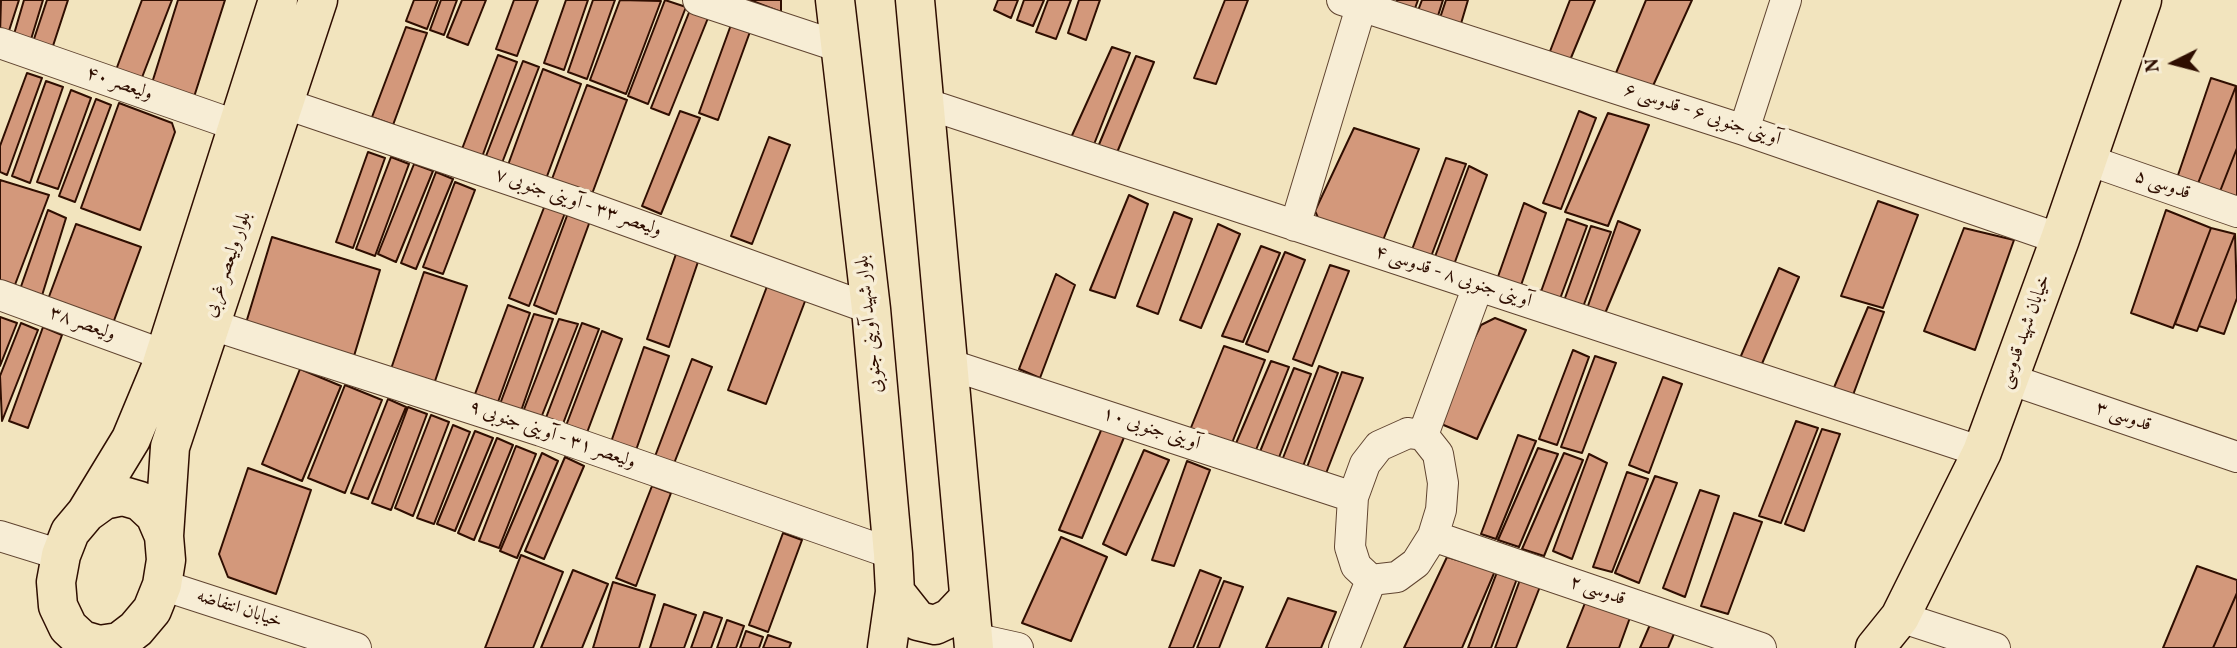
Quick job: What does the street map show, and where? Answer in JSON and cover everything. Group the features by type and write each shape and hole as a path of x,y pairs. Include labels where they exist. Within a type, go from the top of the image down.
{"main road":[{"name":"بلوار ولیعصر غربی","path":"86,513 131,439 164,355 278,0"},
{"name":"بلوار ولیعصر غربی","path":"164,536 170,447 318,0"},
{"name":"بلوار شهید آوینی جنوبی","path":"835,0 871,309 893,554 895,592 887,648"},
{"path":"915,0 974,643"},
{"name":"خیابان شهید قدوسی","path":"1875,648 1900,617 1982,452 2088,160 2142,0"},
{"path":"51,648 58,568 70,532 86,513 104,500 123,496 140,501 155,515 164,536 166,560 162,585 152,610 130,638 119,642 99,645 82,640 68,627 58,606 58,568"},
{"path":"895,592 919,621 935,625 950,618 969,598"}],"street":[{"path":"698,0 840,47"},
{"path":"1744,130 1786,0"},
{"path":"1295,226 1352,3"},
{"name":"آوینی جنوبی ۶ - قدوسی ۶","path":"1352,3 1744,130 2060,239"},
{"name":"ولیعصر ۴۰","path":"0,43 237,126"},
{"name":"ولیعصر ۳۳ - آوینی جنوبی ۷","path":"284,103 572,201 871,309"},
{"name":"آوینی جنوبی ۸ - قدوسی ۴","path":"924,103 1982,452"},
{"name":"قدوسی ۵","path":"2088,160 2237,212"},
{"path":"1423,435 1478,286"},
{"name":"ولیعصر ۳۸","path":"0,295 164,355"},
{"name":"ولیعصر ۳۱ - آوینی جنوبی ۹","path":"209,324 541,431 893,554"},
{"name":"آوینی جنوبی ۱۰","path":"948,364 1353,497"},
{"name":"قدوسی ۳","path":"2009,379 2237,457"},
{"path":"1408,433 1423,435 1437,454 1443,483 1441,510 1433,536 1416,563 1397,577 1371,580 1356,566 1350,547 1353,497 1365,464 1379,446 1408,433"},
{"path":"0,536 58,568"},
{"name":"قدوسی ۲","path":"1433,536 1761,648"},
{"path":"1344,648 1371,580"},
{"name":"خیابان انتفاضه","path":"162,585 356,648"},
{"path":"1900,617 1995,648"},
{"path":"974,643 1018,648"}],"building":[{"path":"1,0 19,0 7,37 0,35"},
{"path":"24,0 43,0 29,46 12,41"},
{"path":"47,0 68,0 51,52 32,45"},
{"path":"142,0 172,0 141,80 116,70"},
{"path":"178,0 225,0 194,97 152,83"},
{"path":"414,0 438,0 427,29 406,21"},
{"path":"441,0 457,0 444,35 430,30"},
{"path":"462,0 486,0 468,45 447,37"},
{"path":"514,0 538,0 517,56 496,49"},
{"path":"566,0 588,0 564,70 544,63"},
{"path":"593,0 615,0 587,79 568,72"},
{"path":"620,0 661,1 626,94 590,80"},
{"path":"665,0 686,7 648,104 628,96"},
{"path":"750,0 781,0 781,12"},
{"path":"998,0 1018,0 1011,18 994,10"},
{"path":"1024,0 1044,0 1033,26 1017,20"},
{"path":"1048,0 1071,0 1056,39 1036,32"},
{"path":"1079,0 1100,0 1086,40 1068,33"},
{"path":"1225,0 1248,0 1216,84 1194,78"},
{"path":"1397,0 1418,0 1413,14 1394,7"},
{"path":"1422,0 1443,0 1436,22 1416,16"},
{"path":"1446,0 1468,0 1460,27 1439,21"},
{"path":"1570,0 1595,0 1568,65 1547,59"},
{"path":"1646,0 1692,0 1647,99 1611,85"},
{"path":"690,10 708,18 669,115 651,108"},
{"path":"732,22 751,29 718,120 699,113"},
{"path":"406,27 427,33 393,125 372,117"},
{"path":"1112,47 1130,53 1091,152 1069,142"},
{"path":"498,55 517,62 482,157 462,149"},
{"path":"1136,56 1154,62 1114,160 1095,154"},
{"path":"523,61 539,67 502,163 486,156"},
{"path":"543,69 581,84 546,179 508,165"},
{"path":"27,73 42,78 7,175 0,172 0,146"},
{"path":"2211,78 2236,86 2195,191 2175,184"},
{"path":"46,81 63,87 30,183 12,176"},
{"path":"587,85 627,100 592,194 552,179"},
{"path":"2236,86 2237,148 2217,199 2195,191"},
{"path":"71,90 91,98 58,189 37,182"},
{"path":"96,99 111,105 75,202 59,196"},
{"path":"119,103 172,123 175,132 140,230 81,208"},
{"path":"680,111 700,118 661,214 642,206"},
{"path":"1579,111 1596,118 1561,209 1543,203"},
{"path":"1608,113 1649,125 1608,226 1565,212"},
{"path":"1354,128 1419,149 1380,248 1323,229 1315,211"},
{"path":"769,137 790,145 752,244 731,236"},
{"path":"2237,148 2237,205 2217,199"},
{"path":"368,152 385,158 353,248 336,242"},
{"path":"391,157 409,164 375,256 356,249"},
{"path":"1446,158 1466,164 1429,262 1410,255"},
{"path":"414,164 433,171 396,262 378,254"},
{"path":"1469,166 1487,175 1452,270 1433,262"},
{"path":"436,172 453,179 416,269 401,263"},
{"path":"0,180 49,195 13,290 0,284"},
{"path":"455,182 475,190 443,274 423,267"},
{"path":"1129,195 1148,204 1115,298 1090,290"},
{"path":"1878,201 1918,215 1883,308 1841,296"},
{"path":"1524,203 1546,213 1518,294 1494,288"},
{"path":"545,205 565,213 529,306 509,298"},
{"path":"48,210 66,218 40,302 18,295"},
{"path":"2166,210 2211,228 2173,328 2131,313"},
{"path":"1174,212 1192,219 1158,314 1137,306"},
{"path":"568,213 590,221 556,314 534,305"},
{"path":"1567,219 1587,226 1557,307 1538,300"},
{"path":"1618,221 1640,230 1601,323 1584,317"},
{"path":"76,224 141,247 112,326 47,302"},
{"path":"1218,224 1240,234 1201,328 1180,320"},
{"path":"1591,226 1611,232 1580,315 1561,309"},
{"path":"1964,228 2014,240 1975,350 1924,331"},
{"path":"2211,228 2235,234 2197,331 2175,324"},
{"path":"2235,234 2237,298 2224,334 2199,326"},
{"path":"272,237 380,270 354,356 246,323"},
{"path":"1261,246 1280,253 1243,342 1222,336"},
{"path":"678,248 700,256 669,347 647,339"},
{"path":"1285,252 1305,260 1268,352 1246,344"},
{"path":"1330,265 1349,271 1312,366 1293,359"},
{"path":"1779,268 1799,277 1758,373 1737,365"},
{"path":"424,272 467,286 434,384 391,369"},
{"path":"1056,274 1075,285 1040,378 1019,369"},
{"path":"769,281 807,296 766,404 728,390"},
{"path":"508,305 530,313 498,402 475,394"},
{"path":"1868,307 1884,312 1850,403 1830,397"},
{"path":"534,314 553,319 521,411 500,404"},
{"path":"0,317 17,323 0,366"},
{"path":"1495,318 1526,330 1477,439 1434,421 1481,325"},
{"path":"559,319 578,324 541,418 523,412"},
{"path":"21,323 38,330 2,421 0,376"},
{"path":"582,323 599,329 561,429 544,423"},
{"path":"43,327 62,335 28,428 9,421"},
{"path":"602,331 622,339 585,438 564,431"},
{"path":"1224,346 1265,360 1230,448 1188,435"},
{"path":"644,347 669,356 635,453 610,445"},
{"path":"1573,350 1589,357 1557,445 1539,439"},
{"path":"1595,356 1616,363 1582,453 1561,447"},
{"path":"692,359 712,367 673,466 654,459"},
{"path":"1271,361 1289,367 1254,455 1234,448"},
{"path":"1319,366 1338,373 1302,469 1281,463"},
{"path":"1294,368 1311,374 1278,460 1259,454"},
{"path":"300,369 341,386 302,481 262,464"},
{"path":"1342,372 1363,378 1325,476 1306,470"},
{"path":"1663,377 1682,384 1649,473 1629,465"},
{"path":"345,385 382,400 345,493 308,478"},
{"path":"388,399 406,407 368,499 351,493"},
{"path":"408,407 427,414 391,510 372,503"},
{"path":"431,415 449,422 413,516 395,508"},
{"path":"1796,421 1818,428 1781,523 1759,516"},
{"path":"453,425 470,432 434,524 417,518"},
{"path":"1102,428 1125,435 1082,538 1059,530"},
{"path":"1822,429 1840,434 1804,531 1785,524"},
{"path":"475,431 493,438 455,531 437,524"},
{"path":"1518,435 1536,441 1496,539 1481,534"},
{"path":"497,438 513,445 474,540 458,533"},
{"path":"516,446 536,454 499,548 479,541"},
{"path":"1538,448 1558,454 1519,547 1498,540"},
{"path":"1144,450 1169,460 1126,555 1103,544"},
{"path":"542,453 558,461 517,558 500,551"},
{"path":"1564,453 1583,460 1544,556 1522,549"},
{"path":"1589,454 1607,463 1572,559 1553,551"},
{"path":"565,457 584,466 544,559 525,551"},
{"path":"1187,461 1210,470 1174,566 1152,560"},
{"path":"248,468 311,490 276,594 228,577 219,554"},
{"path":"1627,472 1648,479 1612,572 1593,567"},
{"path":"1655,476 1677,483 1639,583 1615,573"},
{"path":"652,486 671,493 636,586 616,578"},
{"path":"1700,490 1719,496 1685,597 1663,588"},
{"path":"1734,513 1762,522 1728,614 1701,606"},
{"path":"783,533 802,540 768,632 749,625"},
{"path":"1061,537 1107,557 1071,641 1022,623"},
{"path":"521,555 563,572 533,648 485,648"},
{"path":"1447,557 1495,571 1462,648 1404,648"},
{"path":"2197,566 2237,580 2237,593 2213,648 2163,648"},
{"path":"1499,567 1518,576 1491,648 1468,648"},
{"path":"573,570 608,584 582,648 541,648"},
{"path":"1200,570 1221,578 1193,648 1169,648"},
{"path":"1521,577 1541,584 1516,648 1495,648"},
{"path":"1224,581 1243,587 1219,648 1197,648"},
{"path":"613,582 655,595 639,648 593,648"},
{"path":"2237,593 2237,648 2213,648"},
{"path":"1288,598 1336,612 1321,648 1266,648"},
{"path":"1587,598 1632,612 1619,648 1567,648"},
{"path":"664,604 696,615 684,648 650,648"},
{"path":"704,612 722,618 711,648 691,648"},
{"path":"727,620 744,626 736,648 717,648"},
{"path":"1652,620 1676,629 1668,648 1640,648"},
{"path":"746,631 763,637 759,648 740,648"},
{"path":"768,635 791,643 789,648 763,648"}]}
